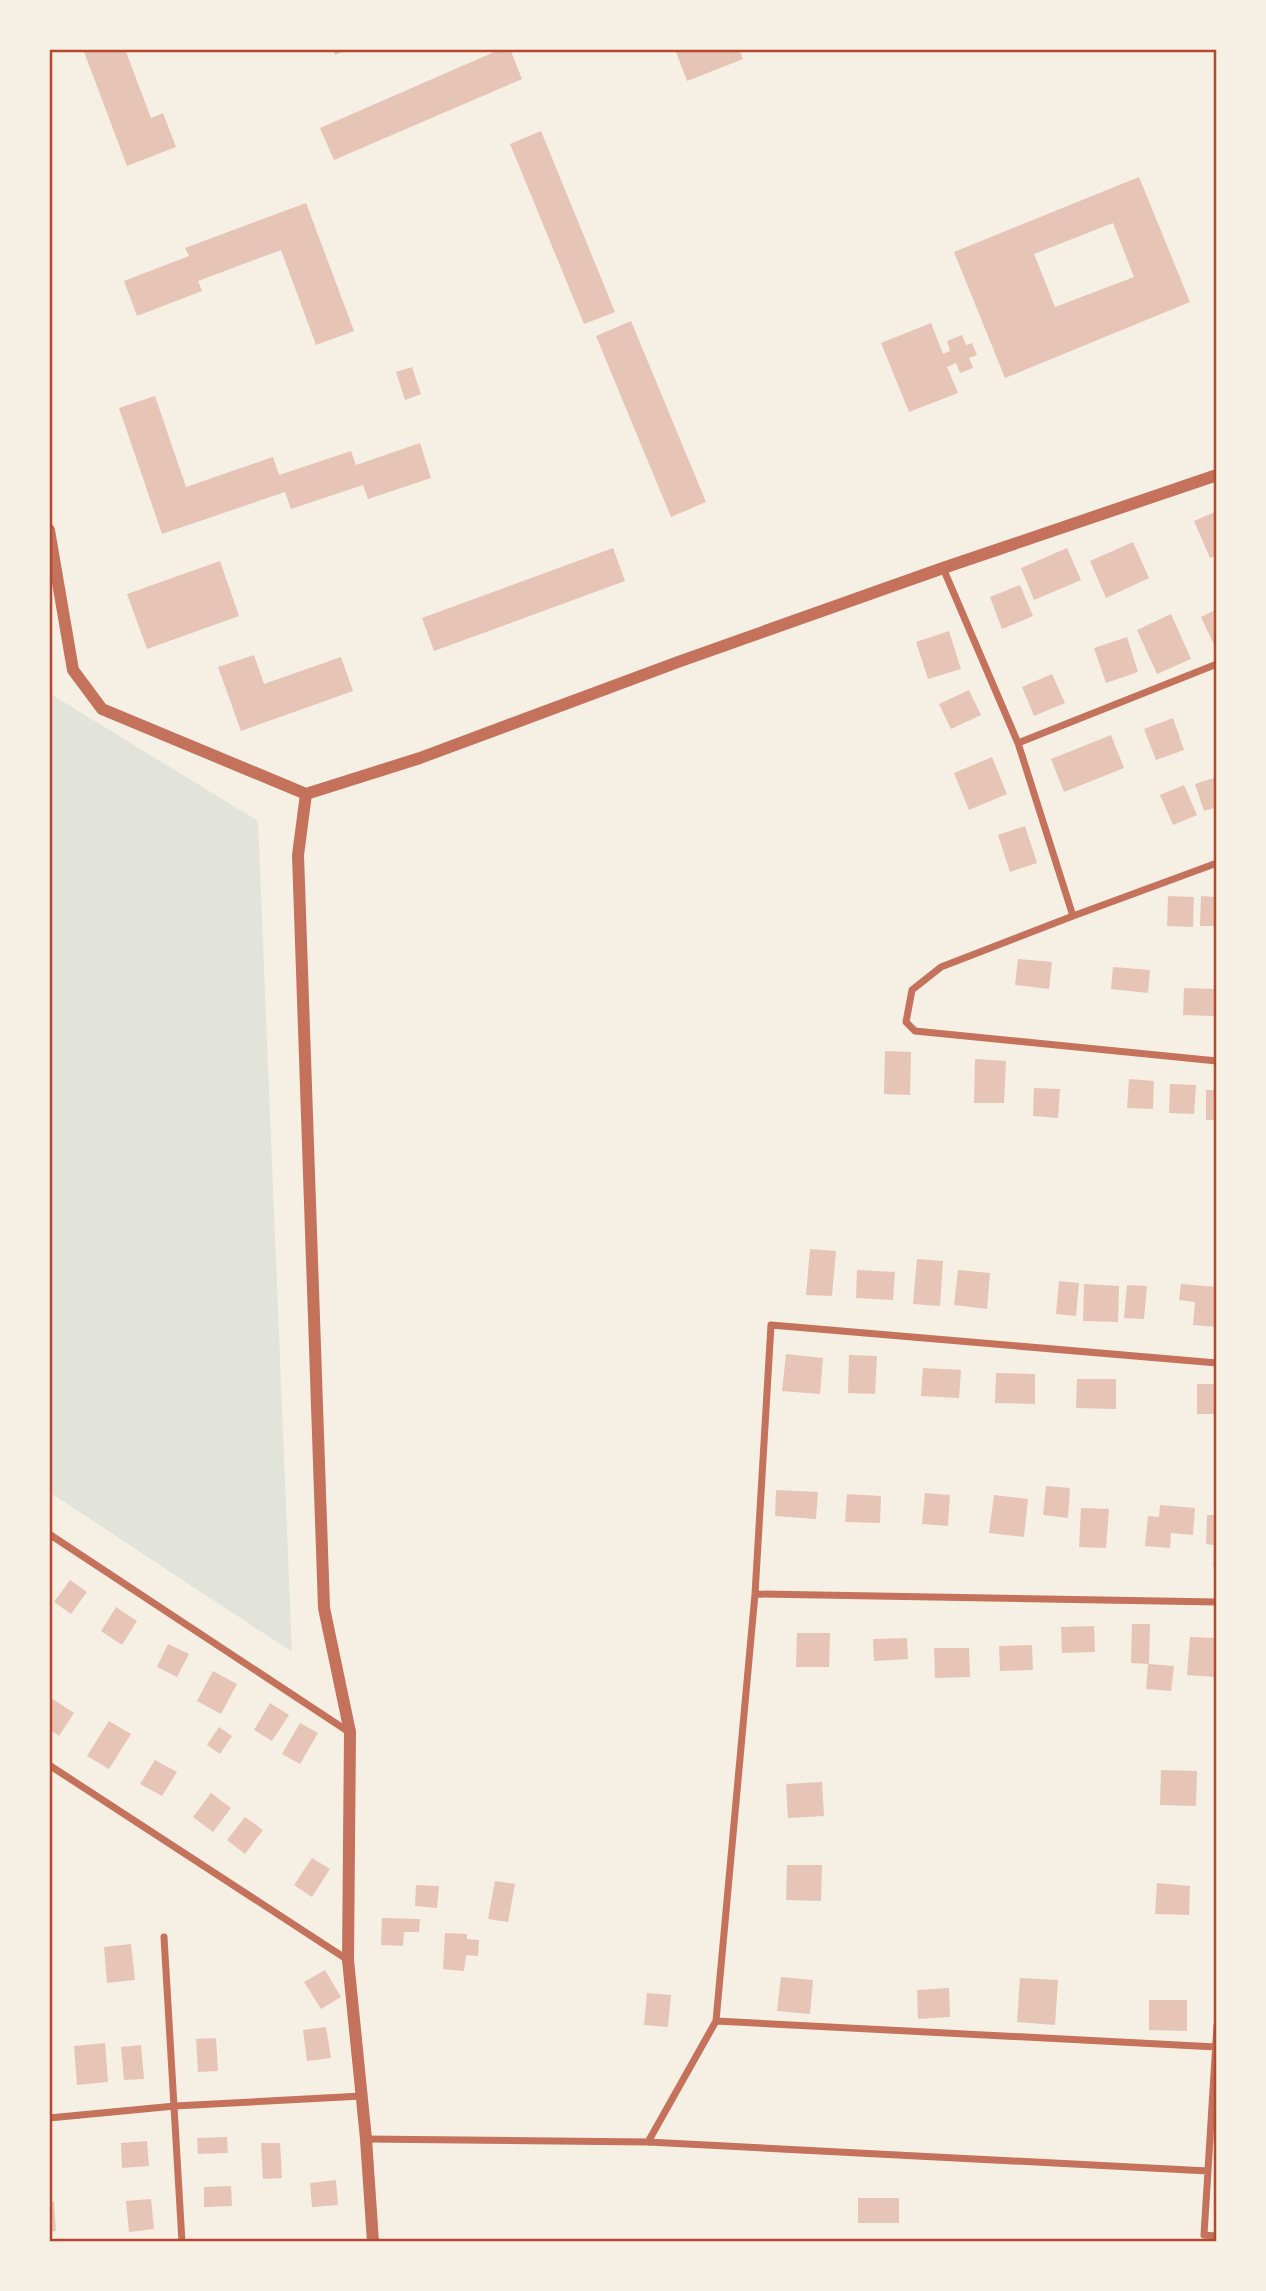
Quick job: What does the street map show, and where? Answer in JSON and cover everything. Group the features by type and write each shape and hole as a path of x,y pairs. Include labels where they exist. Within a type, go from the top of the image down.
{"street":[{"path":"49,530 74,670 102,709 306,794 420,758 678,662 1217,475"},
{"path":"943,568 1018,743 1073,916"},
{"path":"1018,743 1217,664"},
{"path":"306,794 298,856 324,1608 350,1732 348,1960 366,2138 373,2242"},
{"path":"1217,863 941,967 912,990 906,1022 915,1031 1217,1061"},
{"path":"648,2141 716,2021 755,1594 771,1325 1217,1363"},
{"path":"49,1534 350,1732"},
{"path":"755,1594 1217,1602"},
{"path":"49,1765 348,1960"},
{"path":"164,1937 181,2242"},
{"path":"716,2021 1216,2047"},
{"path":"1217,2025 1204,2235 1217,2236"},
{"path":"49,2118 175,2106 362,2096"},
{"path":"366,2138 648,2141 1208,2171"}],"shaded area":[{"path":"49,693 258,821 292,1652 49,1492"}],"building":[{"path":"83,49 125,49 151,118 163,113 176,147 127,166"},
{"path":"333,49 349,49 335,55"},
{"path":"501,49 510,49 522,79 334,160 320,128"},
{"path":"675,49 739,49 743,59 687,81"},
{"path":"541,131 615,312 584,324 510,144"},
{"path":"1139,177 1190,302 1005,378 954,252","holes":["1113,223 1134,277 1055,307 1034,254"]},
{"path":"306,203 354,331 316,345 281,250 198,281 202,291 137,316 124,281 189,256 185,248"},
{"path":"631,321 706,502 671,517 596,336"},
{"path":"931,323 943,354 950,351 947,341 962,335 966,345 972,343 977,355 969,358 973,368 960,373 956,363 947,367 958,393 909,412 881,343"},
{"path":"412,367 421,394 405,400 396,372"},
{"path":"155,396 186,487 273,457 279,475 351,451 356,465 420,443 431,478 368,499 363,485 291,509 285,492 162,534 119,408"},
{"path":"1217,511 1217,555 1210,558 1194,521"},
{"path":"1133,542 1149,578 1106,598 1090,561"},
{"path":"613,548 625,581 434,651 422,618"},
{"path":"1067,548 1081,580 1034,600 1021,568"},
{"path":"220,561 239,616 147,649 127,594"},
{"path":"1020,585 1033,616 1002,629 990,597"},
{"path":"1217,609 1217,651 1201,617"},
{"path":"1171,614 1191,659 1157,674 1137,630"},
{"path":"949,631 961,669 928,679 916,642"},
{"path":"1127,637 1138,672 1106,683 1094,648"},
{"path":"254,655 264,684 341,657 353,691 241,731 218,667"},
{"path":"1052,674 1065,703 1034,716 1022,687"},
{"path":"969,690 981,715 951,729 939,704"},
{"path":"1173,718 1184,750 1156,760 1144,729"},
{"path":"1111,735 1124,768 1064,792 1051,759"},
{"path":"992,757 1007,794 969,810 954,773"},
{"path":"1217,777 1217,807 1204,811 1195,784"},
{"path":"1184,785 1197,815 1173,825 1160,795"},
{"path":"1025,826 1037,863 1010,872 998,835"},
{"path":"1168,896 1194,897 1193,927 1167,926"},
{"path":"1201,896 1217,897 1217,926 1200,926"},
{"path":"1018,959 1052,962 1049,989 1015,985"},
{"path":"1113,967 1150,970 1148,993 1111,989"},
{"path":"1184,988 1215,989 1214,1016 1183,1015"},
{"path":"885,1051 911,1052 910,1095 884,1094"},
{"path":"975,1059 1006,1061 1004,1103 974,1103"},
{"path":"1129,1079 1154,1081 1153,1109 1127,1108"},
{"path":"1170,1084 1196,1085 1194,1114 1169,1113"},
{"path":"1034,1088 1060,1089 1058,1118 1033,1116"},
{"path":"1206,1090 1217,1090 1217,1120 1206,1120"},
{"path":"810,1249 836,1251 832,1296 806,1295"},
{"path":"917,1259 943,1261 940,1306 913,1304"},
{"path":"857,1270 895,1272 893,1300 856,1298"},
{"path":"958,1270 990,1273 987,1309 954,1305"},
{"path":"1059,1281 1079,1283 1076,1316 1056,1314"},
{"path":"1084,1284 1119,1286 1118,1322 1083,1321"},
{"path":"1181,1284 1217,1287 1217,1327 1193,1325 1195,1302 1179,1300"},
{"path":"1127,1285 1147,1286 1144,1319 1124,1318"},
{"path":"786,1354 823,1358 820,1394 782,1391"},
{"path":"849,1355 877,1356 875,1394 848,1393"},
{"path":"923,1368 961,1370 959,1398 921,1396"},
{"path":"996,1373 1035,1374 1035,1404 995,1403"},
{"path":"1077,1379 1116,1379 1116,1409 1076,1408"},
{"path":"1197,1384 1217,1384 1217,1414 1197,1414"},
{"path":"1046,1486 1070,1488 1068,1518 1043,1515"},
{"path":"776,1490 818,1492 816,1519 775,1516"},
{"path":"925,1493 950,1495 948,1526 922,1524"},
{"path":"847,1494 881,1496 880,1523 845,1522"},
{"path":"994,1495 1028,1499 1024,1537 989,1533"},
{"path":"1160,1505 1195,1508 1193,1535 1171,1533 1170,1548 1145,1546 1148,1516 1159,1517"},
{"path":"1081,1508 1109,1509 1106,1548 1079,1547"},
{"path":"1207,1515 1217,1515 1217,1567 1213,1566 1214,1545 1206,1544"},
{"path":"70,1580 87,1592 71,1614 54,1602"},
{"path":"116,1607 137,1621 122,1645 101,1631"},
{"path":"1132,1624 1150,1624 1149,1664 1131,1663"},
{"path":"1094,1626 1095,1652 1062,1653 1061,1627"},
{"path":"797,1633 830,1633 829,1667 796,1667"},
{"path":"1190,1637 1217,1638 1215,1677 1187,1675"},
{"path":"907,1638 908,1659 874,1661 873,1639"},
{"path":"168,1644 189,1654 177,1677 157,1667"},
{"path":"1032,1645 1033,1670 1000,1671 999,1646"},
{"path":"934,1648 969,1648 970,1677 935,1678"},
{"path":"1148,1664 1174,1666 1171,1691 1146,1689"},
{"path":"213,1671 237,1684 221,1714 197,1701"},
{"path":"53,1699 74,1713 59,1736 49,1729 49,1705"},
{"path":"270,1703 289,1715 272,1741 254,1730"},
{"path":"109,1721 131,1734 109,1769 87,1756"},
{"path":"300,1723 318,1733 300,1764 282,1754"},
{"path":"219,1727 232,1736 220,1754 207,1745"},
{"path":"155,1760 177,1772 162,1796 140,1784"},
{"path":"1161,1770 1197,1771 1196,1806 1160,1805"},
{"path":"822,1782 824,1816 788,1818 786,1784"},
{"path":"211,1793 231,1808 213,1832 193,1817"},
{"path":"245,1817 263,1830 245,1854 227,1840"},
{"path":"312,1858 330,1869 312,1897 294,1885"},
{"path":"787,1865 822,1865 821,1901 786,1900"},
{"path":"495,1881 515,1884 508,1922 488,1919"},
{"path":"1157,1883 1190,1886 1189,1915 1155,1914"},
{"path":"416,1885 439,1886 437,1908 415,1906"},
{"path":"382,1918 420,1919 419,1932 404,1932 403,1946 381,1945"},
{"path":"445,1933 467,1934 467,1939 479,1940 478,1956 466,1955 464,1971 443,1969"},
{"path":"131,1944 135,1980 107,1983 104,1947"},
{"path":"325,1970 341,1997 321,2009 304,1982"},
{"path":"781,1977 813,1980 810,2014 777,2011"},
{"path":"1020,1978 1058,1980 1055,2025 1017,2022"},
{"path":"949,1988 950,2017 918,2019 917,1990"},
{"path":"647,1993 671,1995 668,2027 644,2025"},
{"path":"1149,2000 1187,2000 1187,2031 1149,2030"},
{"path":"326,2027 331,2058 307,2061 303,2030"},
{"path":"216,2038 218,2071 198,2072 196,2039"},
{"path":"105,2043 108,2082 77,2085 74,2046"},
{"path":"141,2045 144,2079 124,2080 121,2047"},
{"path":"227,2137 228,2153 198,2154 197,2138"},
{"path":"147,2141 149,2166 122,2168 121,2143"},
{"path":"261,2143 280,2143 282,2178 263,2179"},
{"path":"336,2180 338,2205 312,2207 310,2183"},
{"path":"231,2186 232,2206 204,2207 204,2187"},
{"path":"858,2198 899,2198 899,2223 858,2223"},
{"path":"151,2199 154,2229 129,2232 126,2201"},
{"path":"49,2202 54,2202 56,2231 49,2232"}]}
